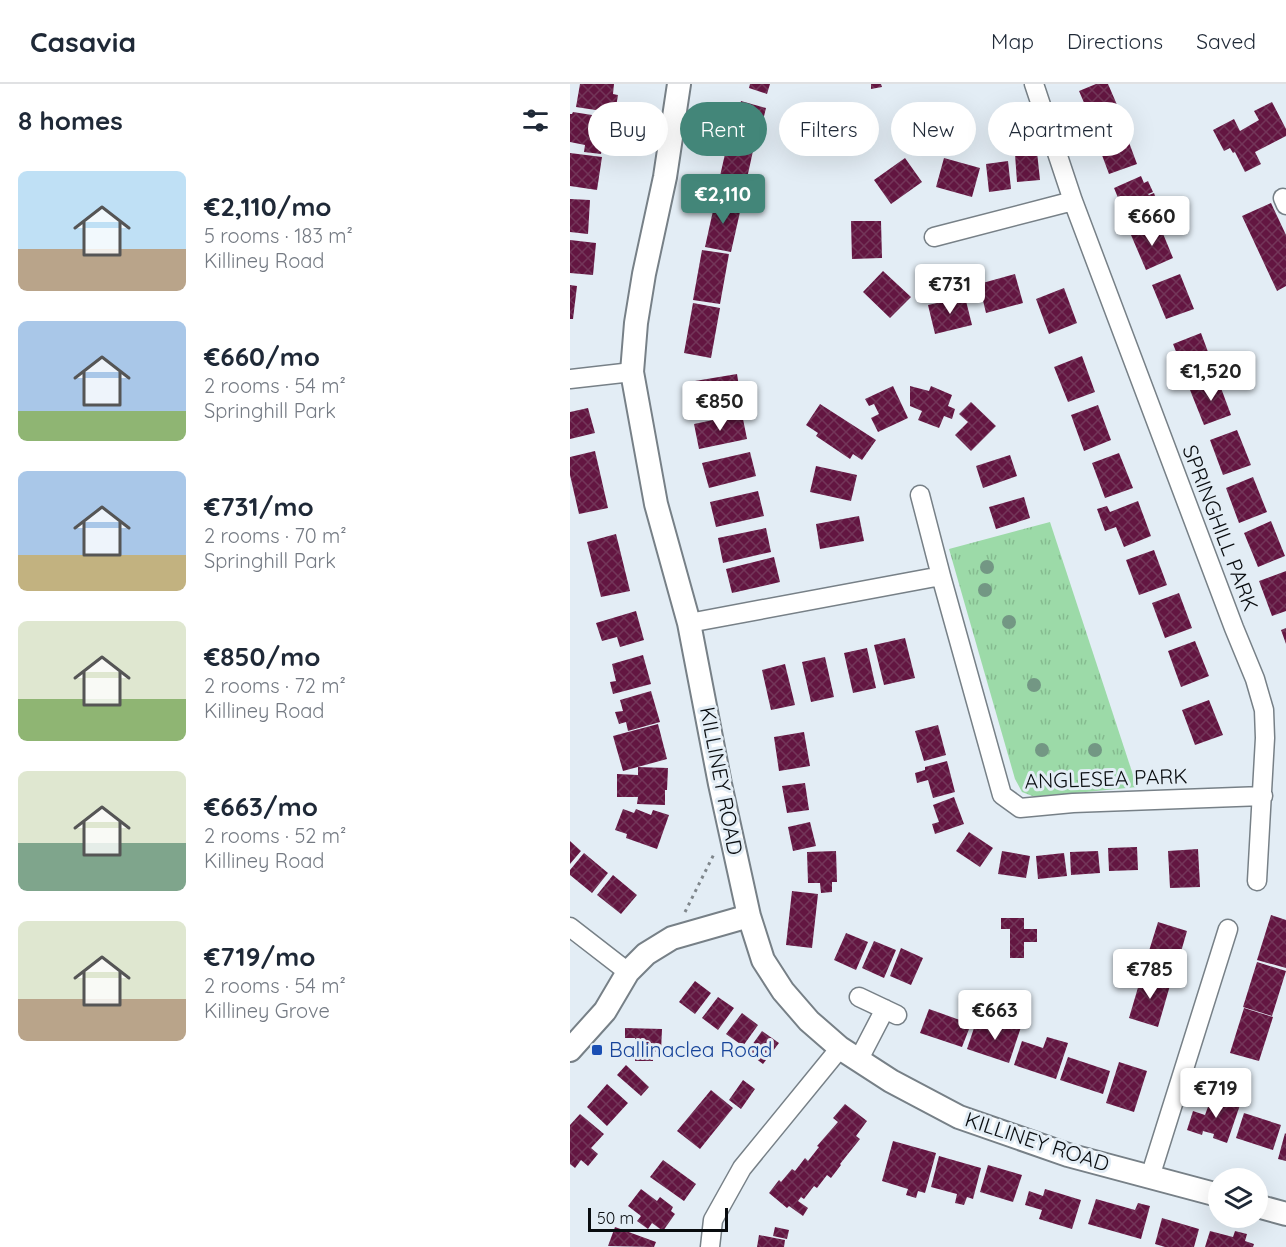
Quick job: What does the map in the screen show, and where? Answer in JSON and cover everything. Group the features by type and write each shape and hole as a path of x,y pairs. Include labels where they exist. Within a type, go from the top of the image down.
{"street":[{"name":"KILLINEY ROAD","path":"679,84 664,177 642,284 632,372 656,504 688,623 749,916 763,960 783,991 809,1022 849,1054 891,1081 959,1117 1068,1155 1208,1193"},
{"name":"SPRINGHILL PARK","path":"1034,84 1073,201 1230,617 1256,679 1264,710 1265,738 1257,881"},
{"path":"934,237 1073,201"},
{"path":"570,379 632,372"},
{"name":"ANGLESEA PARK","path":"920,495 940,576 1002,795 1020,808 1073,803 1263,796"},
{"path":"688,623 940,576"},
{"path":"570,1050 605,1011 628,972 646,954 672,938 749,916"},
{"path":"570,927 628,972"},
{"path":"1150,1177 1228,929"},
{"path":"710,1247 713,1220 742,1168 891,1012 859,997"},
{"path":"1268,1209 1286,1214"}],"path":[{"path":"672,938 729,824"}],"green space":[{"path":"1050,522 1137,787 1035,797 1022,792 1015,779 949,549"}],"building":[{"path":"580,84 614,84 613,94 618,95 617,102 588,102 588,109 576,107"},
{"path":"750,84 770,84 767,94 749,88"},
{"path":"871,84 881,84 882,87 871,89"},
{"path":"1096,84 1108,84 1116,102 1084,102 1079,91"},
{"path":"1272,102 1286,129 1286,136 1255,152 1261,164 1245,172 1235,152 1233,153 1230,148 1224,151 1213,130 1234,119 1240,131 1259,120 1254,111"},
{"path":"573,112 588,114 588,152 584,152 585,145 570,142 570,114"},
{"path":"570,153 602,157 597,190 570,186"},
{"path":"725,156 752,156 742,201 716,194"},
{"path":"1015,156 1037,156 1040,180 1017,182"},
{"path":"1102,156 1134,156 1137,164 1109,174"},
{"path":"905,158 922,182 891,204 874,180"},
{"path":"944,158 980,168 972,197 936,187"},
{"path":"1008,161 1011,189 989,192 986,164"},
{"path":"1141,176 1144,183 1148,181 1153,192 1148,194 1154,193 1160,209 1128,222 1114,188"},
{"path":"716,197 742,203 731,252 705,247"},
{"path":"570,199 590,200 588,234 570,232"},
{"path":"1271,203 1286,235 1286,286 1277,291 1242,216"},
{"path":"851,221 881,221 882,258 852,259"},
{"path":"1159,224 1173,258 1146,270 1131,235"},
{"path":"570,240 596,243 593,275 570,273"},
{"path":"702,250 729,254 720,304 693,300"},
{"path":"883,271 911,297 890,318 863,292"},
{"path":"1015,274 1023,303 986,313 979,284"},
{"path":"1180,274 1194,309 1166,319 1152,285"},
{"path":"570,285 577,286 573,319 570,319"},
{"path":"1064,288 1077,323 1049,334 1036,299"},
{"path":"965,297 972,325 935,334 928,305"},
{"path":"693,303 720,308 711,358 684,353"},
{"path":"1201,333 1214,368 1187,379 1173,344"},
{"path":"1082,356 1095,392 1068,402 1054,367"},
{"path":"737,374 741,399 692,407 689,382"},
{"path":"1218,380 1231,415 1204,425 1190,390"},
{"path":"893,386 908,418 878,432 871,418 879,414 874,404 869,406 865,399"},
{"path":"910,386 929,391 931,386 952,395 948,406 955,409 952,419 944,416 939,428 918,420 922,411 910,406"},
{"path":"971,402 996,426 971,451 955,435 968,422 959,414"},
{"path":"820,404 876,440 862,460 853,454 850,459 816,436 818,433 806,425"},
{"path":"1098,405 1111,440 1084,451 1071,415"},
{"path":"588,408 595,433 570,439 570,412"},
{"path":"742,414 747,439 699,449 694,424"},
{"path":"1237,430 1251,465 1223,475 1210,440"},
{"path":"595,451 608,508 579,514 570,475 570,457"},
{"path":"750,452 756,476 709,488 702,463"},
{"path":"1119,453 1133,488 1105,498 1092,463"},
{"path":"1010,455 1017,476 983,488 976,466"},
{"path":"816,466 857,475 851,501 810,492"},
{"path":"1253,477 1267,512 1239,523 1226,488"},
{"path":"758,491 764,516 716,527 710,502"},
{"path":"1024,497 1030,518 996,529 989,507"},
{"path":"1138,501 1151,536 1124,547 1116,527 1105,531 1097,509 1107,506 1110,512"},
{"path":"859,516 864,541 820,549 816,524"},
{"path":"1271,521 1285,556 1258,567 1244,533"},
{"path":"766,528 771,552 723,563 718,538"},
{"path":"616,534 630,591 601,597 587,542"},
{"path":"1154,550 1167,585 1139,595 1126,560"},
{"path":"774,557 780,582 732,593 726,569"},
{"path":"1286,571 1286,611 1272,616 1259,581"},
{"path":"1179,593 1192,628 1165,638 1152,603"},
{"path":"636,611 644,640 620,647 617,637 602,641 596,623"},
{"path":"1286,628 1286,644 1281,630"},
{"path":"905,638 915,678 884,685 874,645"},
{"path":"1195,641 1209,676 1181,687 1168,651"},
{"path":"867,648 876,688 853,693 844,653"},
{"path":"643,655 651,684 613,694 610,682 616,681 612,664"},
{"path":"825,657 834,697 811,702 802,662"},
{"path":"785,664 795,705 771,710 762,670"},
{"path":"651,691 660,722 628,731 626,722 619,724 615,712 623,711 620,700"},
{"path":"1209,700 1223,735 1195,745 1182,710"},
{"path":"658,724 667,759 623,771 613,736"},
{"path":"938,725 946,755 924,761 915,731"},
{"path":"804,732 810,766 779,771 774,737"},
{"path":"947,761 955,792 933,798 928,780 917,783 915,773 925,770 925,767"},
{"path":"638,767 668,768 665,805 637,804 638,797 617,797 617,774 638,775"},
{"path":"805,783 809,810 787,813 782,786"},
{"path":"954,797 964,824 935,834 932,824 939,822 933,805"},
{"path":"623,809 634,813 636,809 651,815 653,810 669,815 657,849 626,838 627,834 615,830"},
{"path":"810,822 816,846 793,851 788,827"},
{"path":"969,832 993,848 980,867 956,851"},
{"path":"570,841 581,851 570,864"},
{"path":"1137,847 1138,870 1109,871 1108,848"},
{"path":"1198,849 1200,887 1170,888 1168,851"},
{"path":"836,851 837,882 832,882 832,892 821,893 820,883 808,883 807,852"},
{"path":"1002,851 1030,856 1026,878 998,874"},
{"path":"1098,851 1100,873 1071,875 1070,852"},
{"path":"584,853 608,873 592,893 570,875 570,870"},
{"path":"1064,853 1067,876 1038,879 1036,856"},
{"path":"613,875 637,895 621,914 597,895"},
{"path":"792,891 818,894 812,948 786,945"},
{"path":"1271,915 1286,920 1286,968 1257,960"},
{"path":"1001,918 1024,918 1024,929 1037,929 1037,942 1024,942 1024,958 1010,958 1010,929 1001,929"},
{"path":"1158,922 1187,931 1174,976 1144,967"},
{"path":"846,933 868,942 856,970 834,960"},
{"path":"874,941 896,950 884,978 862,968"},
{"path":"901,948 923,958 911,985 890,976"},
{"path":"1257,962 1286,971 1272,1016 1243,1007"},
{"path":"1142,974 1171,982 1158,1027 1129,1018"},
{"path":"695,981 711,993 695,1014 679,1002"},
{"path":"718,997 734,1008 718,1030 702,1018"},
{"path":"1244,1008 1273,1017 1259,1061 1230,1053"},
{"path":"929,1009 971,1024 962,1047 920,1033"},
{"path":"742,1013 758,1025 743,1046 726,1034"},
{"path":"1000,1020 1021,1027 1009,1063 967,1049 975,1025 996,1032"},
{"path":"625,1028 662,1029 661,1052 653,1052 653,1061 635,1061 635,1038 625,1038"},
{"path":"762,1031 779,1043 763,1064 747,1052"},
{"path":"1047,1037 1068,1043 1056,1079 1014,1065 1022,1041 1043,1048"},
{"path":"1068,1057 1110,1071 1103,1094 1060,1080"},
{"path":"1119,1062 1147,1071 1134,1112 1106,1103"},
{"path":"626,1065 649,1087 641,1096 617,1075"},
{"path":"743,1080 755,1089 741,1109 729,1100"},
{"path":"607,1084 628,1103 607,1126 587,1107"},
{"path":"711,1090 733,1108 700,1149 677,1131"},
{"path":"1212,1096 1240,1105 1227,1143 1213,1138 1214,1134 1203,1131 1202,1135 1187,1130 1193,1111 1205,1115"},
{"path":"845,1104 867,1121 856,1136 860,1139 831,1178 827,1175 817,1188 814,1186 804,1199 801,1197 798,1201 808,1208 803,1216 789,1206 787,1208 769,1193 792,1169 795,1171 805,1158 808,1161 819,1147 817,1146 838,1122 833,1118"},
{"path":"1244,1113 1281,1125 1273,1150 1236,1138"},
{"path":"580,1114 604,1134 591,1148 598,1154 588,1166 581,1160 575,1168 570,1164 570,1125"},
{"path":"1286,1134 1286,1161 1278,1159"},
{"path":"893,1141 936,1153 925,1193 918,1191 916,1198 906,1195 908,1189 882,1181"},
{"path":"939,1156 981,1168 973,1199 967,1197 964,1205 955,1203 957,1194 931,1187"},
{"path":"663,1160 696,1184 684,1201 650,1177"},
{"path":"988,1165 1022,1175 1013,1202 980,1192"},
{"path":"641,1189 657,1201 660,1197 673,1207 671,1211 675,1214 663,1231 652,1223 648,1229 637,1221 641,1216 628,1206"},
{"path":"1045,1189 1081,1200 1072,1229 1039,1219 1042,1210 1025,1205 1029,1191 1043,1196"},
{"path":"1096,1199 1135,1210 1138,1203 1150,1206 1141,1239 1088,1224"},
{"path":"1162,1218 1199,1229 1194,1247 1165,1247 1155,1244"},
{"path":"615,1227 656,1242 654,1247 608,1246"},
{"path":"775,1227 789,1230 787,1239 773,1236"},
{"path":"1210,1231 1233,1237 1235,1231 1247,1234 1245,1241 1254,1244 1253,1247 1205,1247"},
{"path":"759,1235 785,1240 784,1247 757,1247"}],"place":[{"name":"Ballinaclea Road","path":"597,1050"}]}
